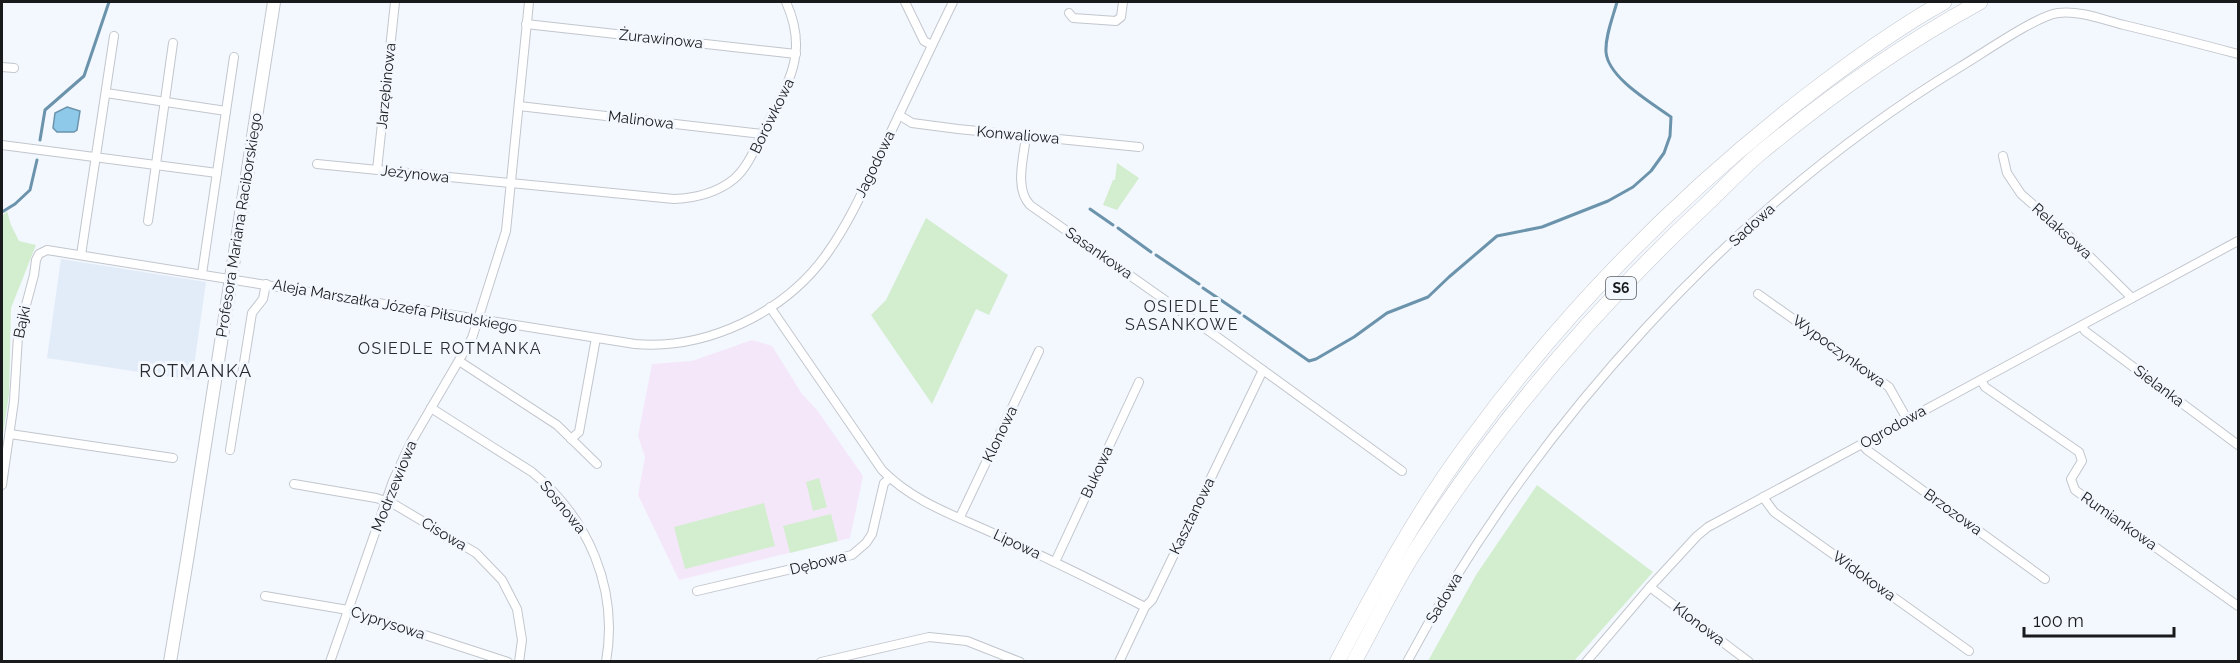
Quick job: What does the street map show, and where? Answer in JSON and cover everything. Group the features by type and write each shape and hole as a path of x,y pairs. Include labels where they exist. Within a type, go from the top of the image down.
{"highway":[{"name":"S6","path":"1337,662 1395,553 1465,447 1544,346 1623,258 1745,144 1839,71 1944,2"},
{"name":"S6","path":"1354,662 1412,557 1485,450 1558,357 1640,267 1758,156 1847,84 1938,25 1980,2"}],"main road":[{"name":"Profesora Mariana Raciborskiego","path":"170,662 274,2"}],"street":[{"name":"Jarzębinowa","path":"377,170 395,2"},
{"path":"477,320 506,231 529,2"},
{"name":"Borówkowa","path":"512,183 674,199 707,194 735,178 751,158 793,73 796,37 794,19 786,2"},
{"path":"905,2 924,41 932,45"},
{"name":"Jagodowa","path":"770,307 801,283 833,245 846,224 953,2"},
{"path":"1069,13 1073,18 1116,21 1121,17 1123,2"},
{"name":"Sadowa","path":"1407,662 1459,573 1506,502 1545,447 1592,390 1647,327 1714,259 1758,219 1850,143 1942,78 2036,22 2056,13 2071,13 2104,20 2238,54"},
{"name":"Żurawinowa","path":"526,24 796,54"},
{"path":"81,255 114,36"},
{"path":"148,221 173,43"},
{"path":"202,274 234,57"},
{"path":"2,67 14,68"},
{"path":"106,93 226,111"},
{"name":"Malinowa","path":"519,106 762,135"},
{"name":"Konwaliowa","path":"899,115 912,123 1139,147"},
{"name":"Sasankowa","path":"1026,136 1021,188 1030,205 1402,471"},
{"path":"2,145 216,173"},
{"name":"Relaksowa","path":"2003,156 2007,173 2021,194 2071,238 2132,298"},
{"name":"Jeżynowa","path":"317,164 512,183"},
{"name":"Ogrodowa","path":"1586,662 1650,587 1708,527 2238,241"},
{"name":"Bajki","path":"2,485 10,434 18,336 25,323 26,305 39,254 47,250 230,278"},
{"name":"Aleja Marszałka Józefa Piłsudskiego","path":"230,278 477,320 640,344 681,342 731,328 770,307"},
{"path":"230,450 252,313 263,299 266,284"},
{"name":"Wypoczynkowa","path":"1758,294 1889,387 1907,419"},
{"path":"770,307 882,470 890,478"},
{"name":"Modrzewiowa","path":"330,662 386,501 405,454 472,338 477,320"},
{"name":"Sielanka","path":"2082,326 2085,331 2238,445"},
{"path":"571,439 579,432 596,338"},
{"name":"Klonowa","path":"960,517 1039,351"},
{"path":"459,362 557,425 597,464"},
{"name":"Kasztanowa","path":"1119,662 1145,607 1152,600 1263,370"},
{"name":"Rumiankowa","path":"1981,380 1985,387 2079,452 2082,461 2071,479 2075,490 2238,606"},
{"name":"Bukowa","path":"1055,562 1139,382"},
{"name":"Sosnowa","path":"431,408 532,472 544,482 570,512 594,552 606,592 610,621 606,662"},
{"path":"10,434 173,458"},
{"name":"Brzozowa","path":"1862,444 1867,450 2045,579"},
{"name":"Lipowa","path":"890,478 920,500 1055,562 1145,607"},
{"name":"Dębowa","path":"697,591 852,555 869,539 884,483 890,478"},
{"name":"Cisowa","path":"294,484 386,501 476,553 510,594 519,615 522,640 519,662"},
{"name":"Widokowa","path":"1763,497 1774,512 1969,651"},
{"name":"Klonowa","path":"1650,587 1749,662"},
{"name":"Cyprysowa","path":"265,596 348,610 508,662"},
{"path":"821,662 930,638 967,641 1020,662"}],"shaded area":[{"path":"61,259 206,282 192,380 47,358"},
{"path":"752,340 772,346 802,394 817,410 863,476 850,538 679,580 638,495 645,457 638,436 652,364 692,361"}],"green space":[{"path":"1117,163 1139,178 1117,210 1103,205 1113,180 1115,180"},
{"path":"7,211 19,241 36,245 11,308 9,394 2,441 2,216"},
{"path":"926,218 1008,275 989,315 976,309 932,404 871,315 886,300"},
{"path":"819,478 827,507 813,511 806,482"},
{"path":"1537,485 1653,572 1574,661 1428,661 1476,575"},
{"path":"764,503 775,546 685,569 674,527"},
{"path":"831,514 838,541 790,553 783,526"}],"water":[{"path":"67,107 80,111 77,130 57,132 53,128 55,113"}],"waterway":[{"path":"40,140 45,110 84,76 109,2"},
{"path":"1244,316 1309,361 1316,359 1354,337 1387,313 1428,297 1497,236 1542,227 1608,201 1633,187 1651,171 1664,153 1670,136 1671,117 1632,89 1614,71 1609,62 1606,52 1607,40 1617,2"},
{"path":"2,212 30,190 37,160"},
{"path":"1090,209 1113,225"},
{"path":"1118,228 1151,252"},
{"path":"1156,255 1199,284"},
{"path":"1203,288 1240,313"}],"district":[{"name":"OSIEDLE SASANKOWE","path":"1182,315"},
{"name":"OSIEDLE ROTMANKA","path":"450,348"},
{"name":"ROTMANKA","path":"196,370"}]}
